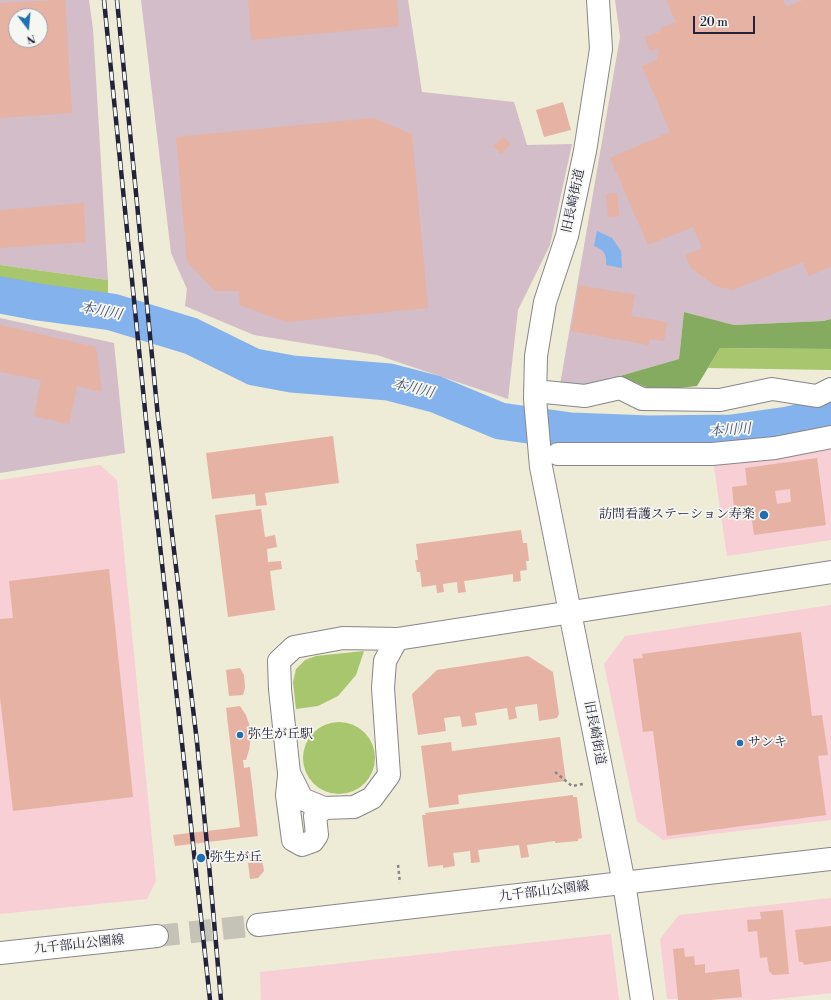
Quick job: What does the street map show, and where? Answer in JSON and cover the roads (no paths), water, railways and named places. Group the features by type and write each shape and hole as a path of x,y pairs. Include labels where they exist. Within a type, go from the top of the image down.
{"street":[{"name":"旧長崎街道","path":"598,0 601,49 585,151 567,236 545,302 536,356 535,395 541,467 624,883 642,1000"},
{"path":"535,395 585,396 620,388 642,399 720,400 772,389 817,396 831,389"},
{"path":"558,454 712,454 775,448 831,438"},
{"path":"324,808 315,816 317,835 313,842 302,845 293,840 287,795 289,774 280,690 279,661 294,647 343,638 397,639 831,572"},
{"path":"289,774 302,799 324,808 354,807 372,798 389,775 383,688 385,661 397,639"},
{"name":"九千部山公園線","path":"258,925 831,859"},
{"name":"九千部山公園線","path":"0,953 157,936"}],"water":[{"path":"597,231 612,238 621,251 622,268 606,265 604,253 594,246"}],"waterway":[{"name":"本川川","path":"0,295 38,302 112,312 191,336 254,367 292,374 389,382 435,394 500,421 571,431 649,434 732,433 788,425 831,415"}],"tunnel":[{"path":"157,936 258,925"}],"railway":[{"path":"104,0 146,420 210,1000"},
{"path":"117,0 158,417 197,742 221,1000"}],"place":[{"name":"訪問看護ステーション寿楽","path":"764,515"},
{"name":"弥生が丘駅","path":"240,735"},
{"name":"サンキ","path":"740,743"},
{"name":"弥生が丘","path":"201,858"}]}
